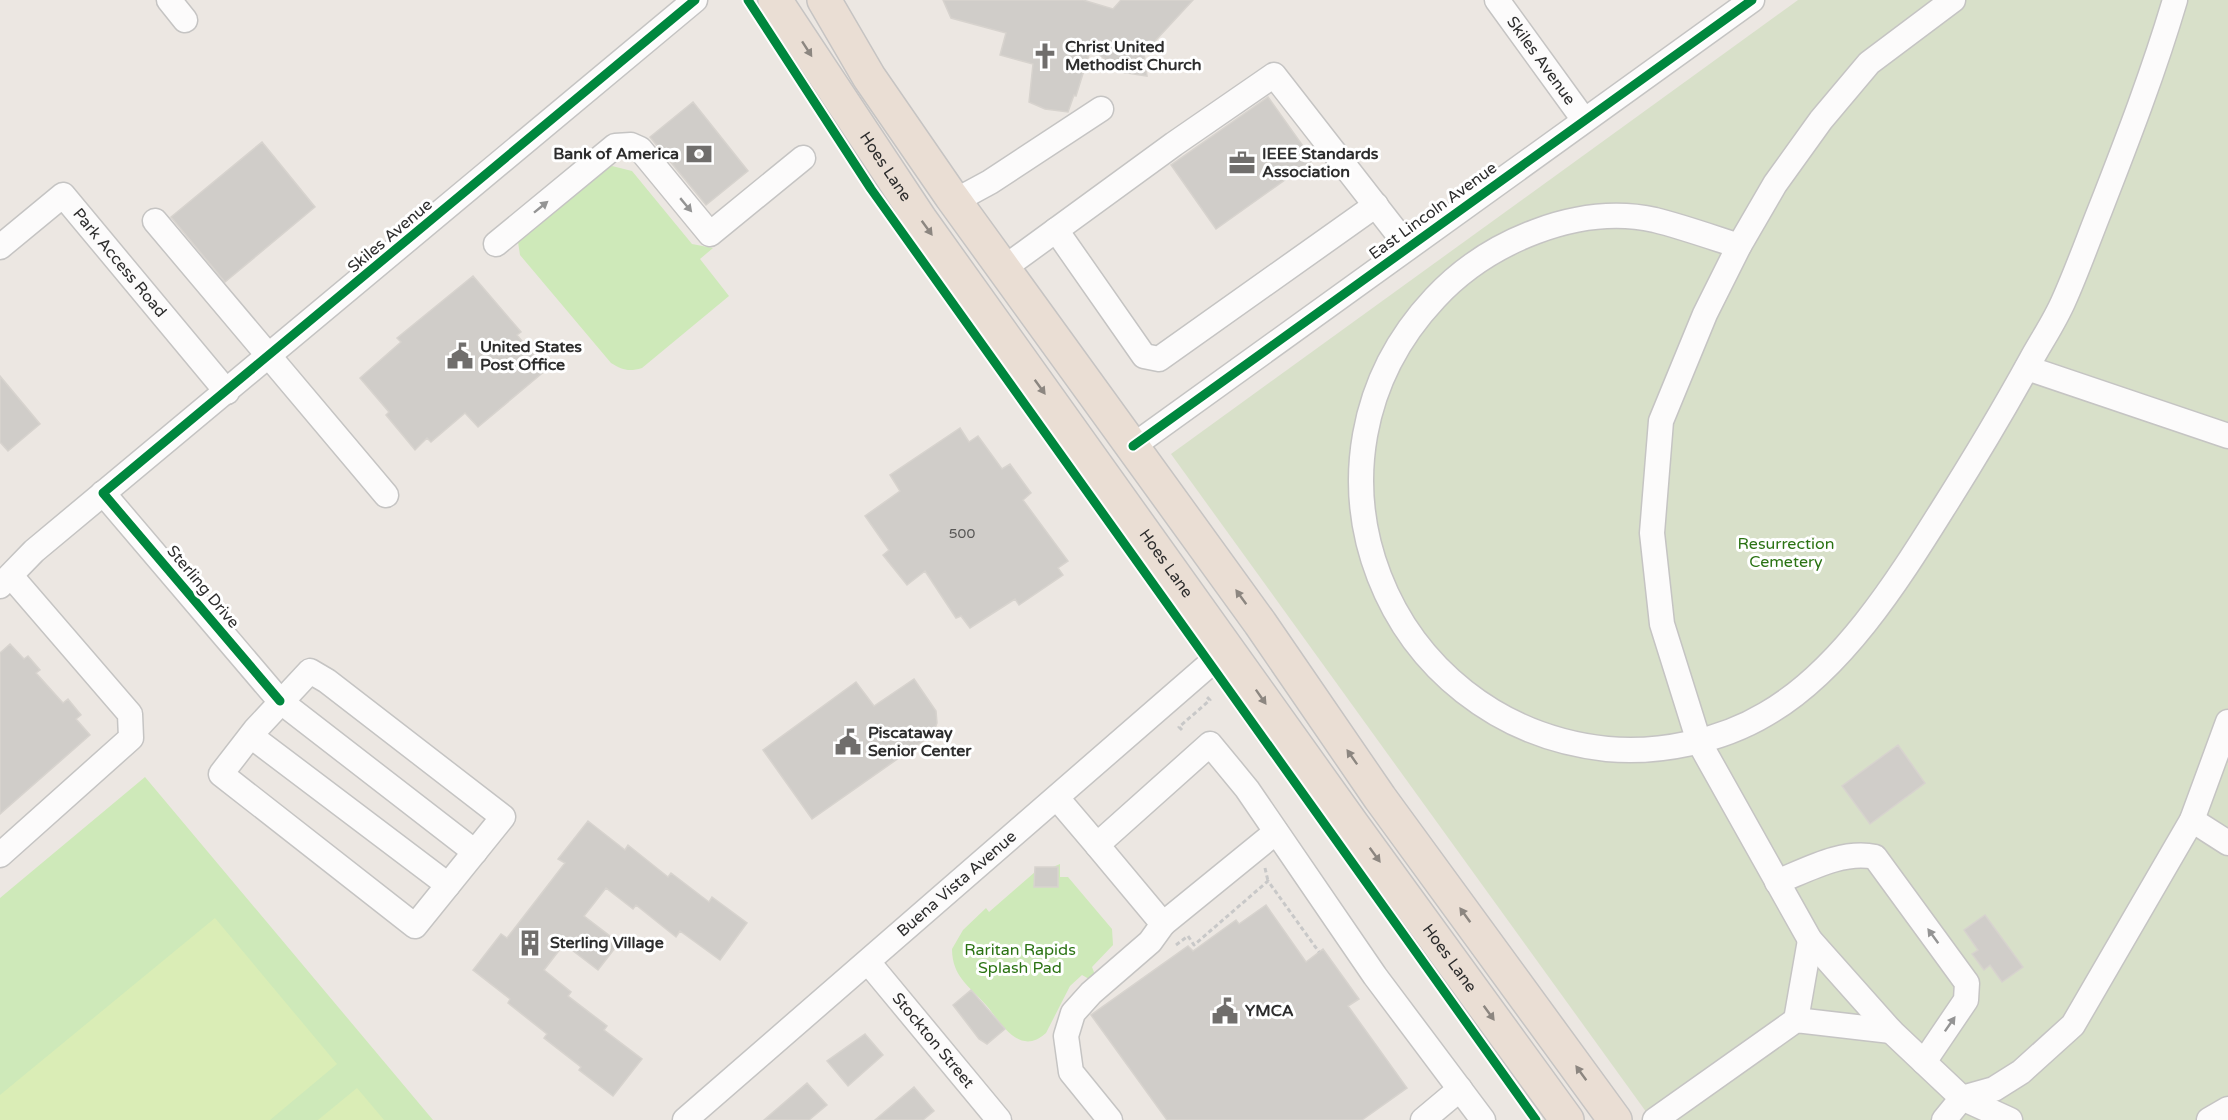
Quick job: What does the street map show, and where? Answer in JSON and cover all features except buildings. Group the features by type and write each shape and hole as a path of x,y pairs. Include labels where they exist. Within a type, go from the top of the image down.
{"highway":[{"name":"Hoes Lane","path":"775,0 920,219 1567,1120"},
{"path":"824,0 869,77 955,201 1260,623 1380,798 1615,1120"}],"street":[{"path":"169,0 185,20"},
{"name":"Skiles Avenue","path":"6,581 34,550 227,392 695,0"},
{"name":"Skiles Avenue","path":"1497,0 1584,120"},
{"name":"East Lincoln Avenue","path":"1132,446 1752,0"},
{"path":"1953,0 1869,63 1821,120 1774,184 1739,246 1705,314 1661,421 1652,533 1662,624 1699,742 1810,940 1891,1031 1962,1098 2010,1120"},
{"path":"1739,246 1652,220 1603,218 1577,221 1531,234 1484,256 1446,285 1403,338 1385,370 1371,410 1365,441 1362,494 1379,579 1401,624 1440,673 1475,702 1499,717 1530,731 1566,742 1626,750 1671,747 1699,742 1765,715 1816,678 1868,618 1919,547 2027,368 2063,303 2125,145 2175,0"},
{"path":"1004,268 1274,75 1408,247"},
{"path":"955,201 990,182 1101,109"},
{"path":"496,244 615,146 623,144 640,149 710,234 803,158"},
{"name":"Park Access Road","path":"0,247 63,195 227,392"},
{"path":"1056,230 1144,356 1159,359 1376,205"},
{"path":"155,221 386,495"},
{"path":"2027,368 2228,436"},
{"name":"Sterling Drive","path":"103,493 280,701 475,852"},
{"path":"0,855 131,738 130,714 6,581"},
{"name":"Buena Vista Avenue","path":"686,1120 1227,649"},
{"path":"310,671 428,757 503,817 415,926 221,774 280,701 310,671"},
{"path":"1944,1120 1962,1098 1994,1089 2021,1071 2073,1025 2192,820 2228,722"},
{"path":"251,736 448,885"},
{"path":"1097,845 1210,744 1246,789 1375,976 1483,1120"},
{"path":"1057,798 1163,924"},
{"path":"2192,820 2225,839"},
{"path":"1110,1120 1071,1072 1066,1036 1073,1013 1091,993 1150,942 1163,924 1276,832"},
{"path":"1777,882 1841,857 1861,854 1875,857 1967,983 1966,1000 1924,1062"},
{"path":"1796,1020 1810,940"},
{"name":"Stockton Street","path":"868,962 999,1120"},
{"path":"1655,1120 1796,1020 1891,1031"},
{"path":"1423,1120 1460,1089"},
{"path":"2209,1120 2228,1109"}],"path":[{"path":"1182,730 1179,727 1210,700 1203,692"},
{"path":"1264,862 1268,881 1319,952"},
{"path":"1169,950 1188,936 1194,945 1268,881"}],"green space":[{"name":"Resurrection Cemetery","path":"1798,0 2228,0 2228,1120 1652,1120 1171,454"},
{"path":"612,166 632,171 692,244 713,248 700,259 729,296 642,368 633,370 622,369 611,363 520,255 518,242 604,170"},
{"path":"145,777 433,1120 0,1120 0,898"},
{"name":"Raritan Rapids Splash Pad","path":"1060,864 1060,877 1068,877 1112,929 1113,945 1092,967 1095,975 1089,979 1082,975 1070,986 1046,1033 1036,1040 1027,1041 1011,1034 964,982 955,968 952,949 963,930 986,908 989,912 1035,872 1034,886 1058,887 1058,867 1053,867"},
{"path":"215,918 337,1064 270,1120 0,1120 0,1095"},
{"path":"357,1088 384,1120 318,1120"}],"cycle path":[{"path":"280,701 103,493 695,0"},
{"path":"748,0 871,189 1536,1120"},
{"path":"1133,446 1752,0"}],"place":[{"name":"Christ United Methodist Church","path":"1045,56"},
{"name":"Bank of America","path":"699,154"},
{"name":"IEEE Standards Association","path":"1242,163"},
{"name":"United States Post Office","path":"460,356"},
{"name":"Piscataway Senior Center","path":"848,742"},
{"name":"Sterling Village","path":"530,943"},
{"name":"YMCA","path":"1225,1011"}]}
